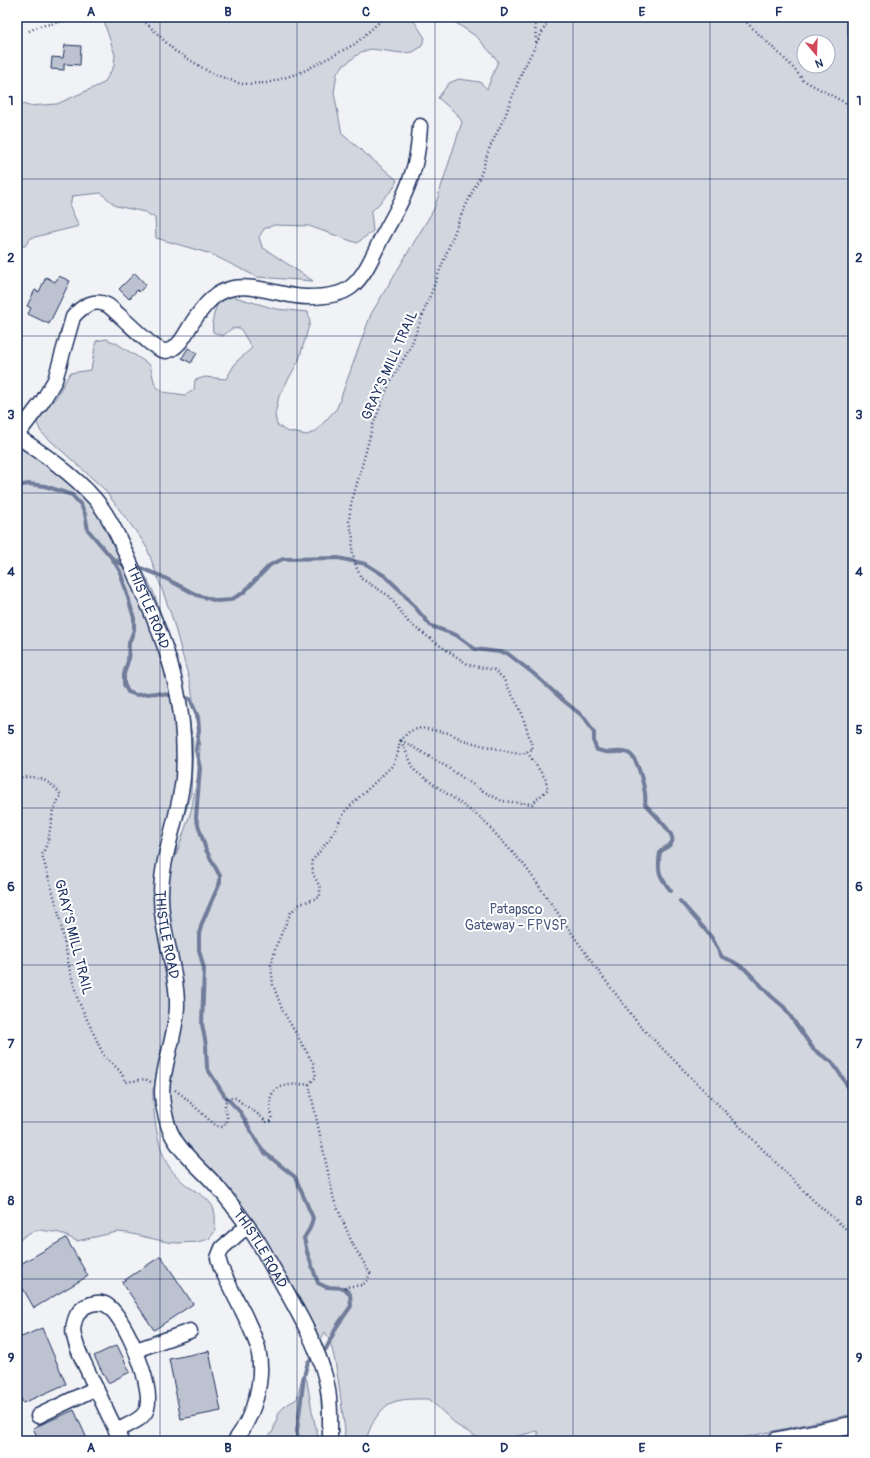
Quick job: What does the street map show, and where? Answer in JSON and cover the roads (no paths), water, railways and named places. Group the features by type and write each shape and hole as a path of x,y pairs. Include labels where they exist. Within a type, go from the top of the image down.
{"main road":[{"path":"776,1441 853,1425"}],"street":[{"path":"17,436 42,402 55,380 73,317 80,309 88,304 96,303 107,305 157,348 165,351 172,349 178,344 194,320 212,298 224,290 237,287 252,288 292,297 308,297 330,295 344,291 351,287 364,272 403,196 414,170 418,150 420,126"},
{"name":"THISTLE ROAD","path":"17,436 73,478 97,501 111,524 128,559 153,615 172,668 178,695 184,754 180,798 162,871 161,896 177,1003 174,1030 162,1091 164,1110 169,1129 179,1145 214,1183 247,1226 257,1240 289,1296 318,1354 326,1381 330,1441"},
{"path":"236,1441 244,1429 252,1411 258,1392 260,1366 258,1348 251,1329 220,1268 218,1258 222,1248 247,1226"},
{"path":"98,1302 107,1305 115,1313 136,1350 144,1376 148,1399 146,1411 119,1436 96,1388 80,1355 73,1335 74,1323 77,1314 86,1306 98,1302"},
{"path":"136,1350 190,1331"},
{"path":"38,1416 96,1388"}],"waterway":[{"path":"847,17 853,57"},
{"path":"17,486 29,484 45,486 72,495 81,505 85,514 88,530 111,557 120,571 134,618 134,630 129,643 128,661 124,674 124,684 128,692 136,695 156,693 175,696"},
{"path":"112,558 122,564"},
{"path":"141,568 161,576 197,595 217,601 230,600 243,593 270,565 283,559 338,558 366,564 385,576 402,592 431,626 456,635 475,649 507,653 534,674 585,718 594,733 594,743 597,750 606,752 625,752 632,756 641,776 645,792 645,804 667,828 672,838 672,842 660,852 659,864 661,877 671,891"},
{"path":"182,697 190,699 198,717 199,730 196,750 200,768 196,818 206,850 220,876 220,882 202,923 199,934 199,950 204,969 202,1024 206,1045 207,1068 224,1095 241,1113 257,1142 265,1153 295,1177 313,1218 310,1228 304,1238 307,1252 318,1283 326,1287 344,1288 350,1294 351,1306 337,1326 326,1349 308,1362 304,1376 297,1431 298,1441"},
{"path":"680,901 712,938 722,957 745,969 784,1007 814,1050 832,1062 846,1083 853,1100"}],"park label":[{"name":"Patapsco Gateway - FPVSP","path":"516,918"}]}
